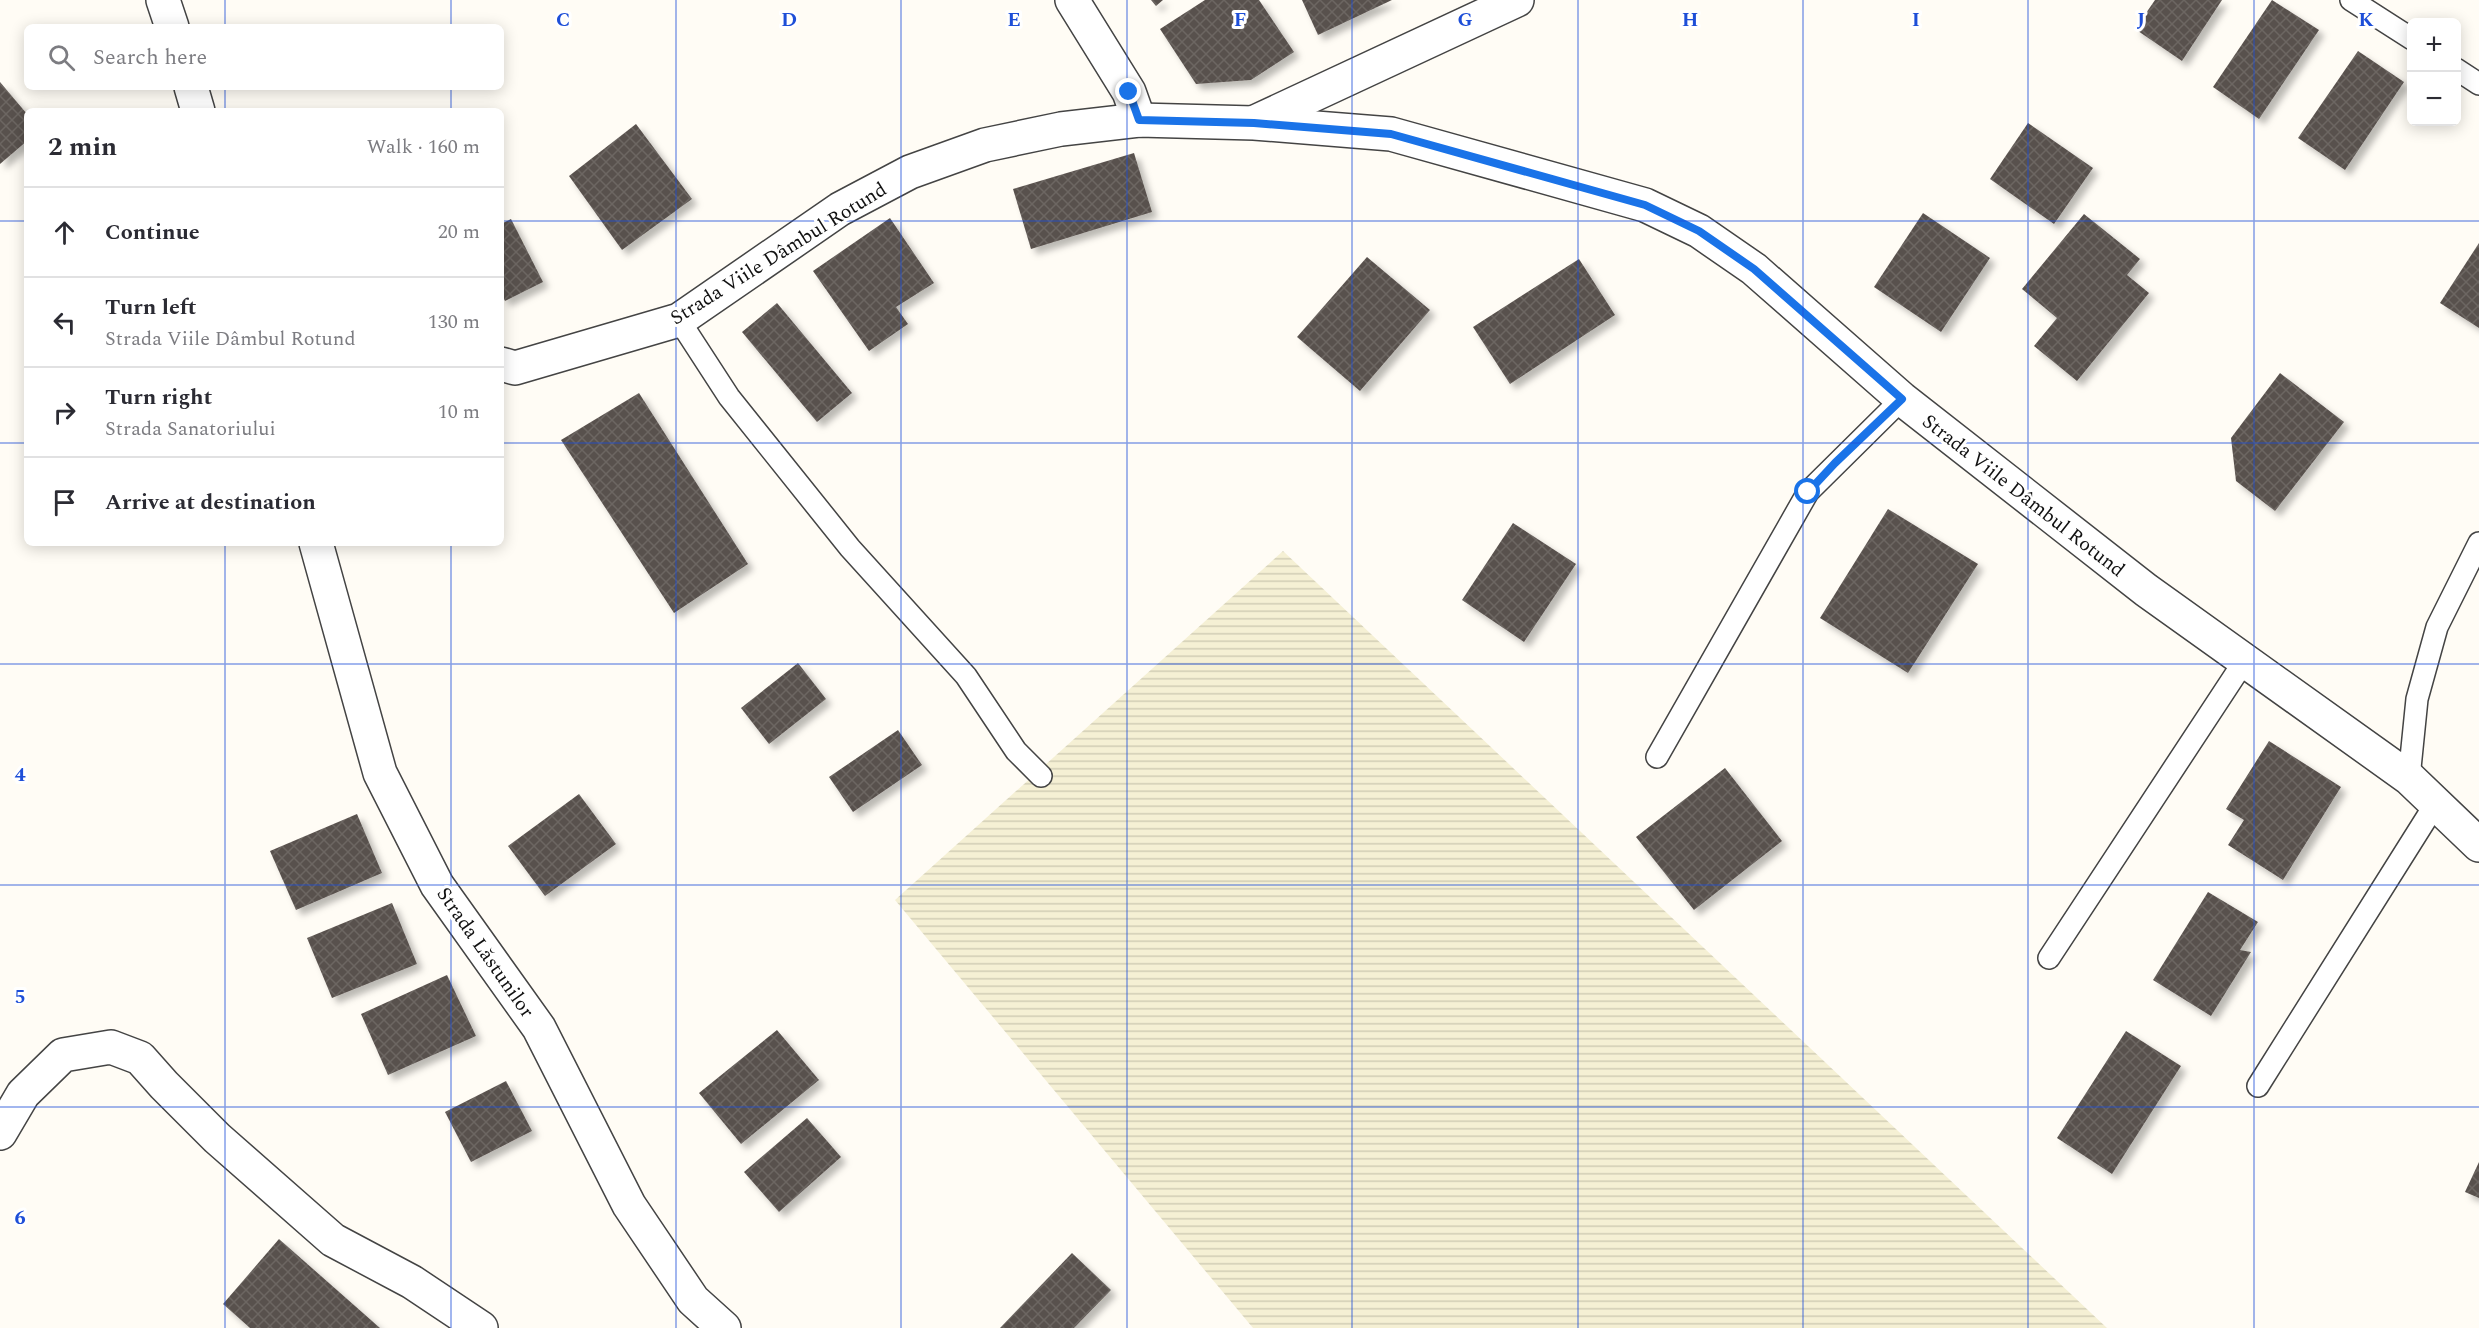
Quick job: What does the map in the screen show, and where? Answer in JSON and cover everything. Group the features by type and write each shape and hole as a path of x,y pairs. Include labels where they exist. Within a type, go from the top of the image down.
{"street":[{"path":"164,0 171,24"},
{"path":"1072,0 1129,92 1139,120"},
{"path":"1254,123 1517,0"},
{"path":"192,90 197,108"},
{"name":"Strada Viile Dâmbul Rotund","path":"504,365 515,368 679,320 840,209 910,172 985,145 1061,129 1139,120 1254,123 1391,134 1645,205 1699,231 1754,269 1902,399 2146,590 2409,778 2479,845"},
{"name":"Strada Lăstunilor","path":"317,546 381,773 437,885 539,1028 629,1205 693,1300 724,1328"},
{"path":"0,1133 23,1094 63,1055 111,1047 140,1058 217,1138 333,1240 412,1282 481,1328"}],"lane":[{"path":"2351,0 2407,36"},
{"path":"2461,72 2479,84"},
{"path":"679,320 736,406 850,548 966,676 1016,751 1041,776"},
{"path":"1657,757 1808,492 1902,399"},
{"path":"2409,778 2417,699 2437,627 2479,543"},
{"path":"2049,958 2244,660"},
{"path":"2258,1086 2436,803"}],"shaded area":[{"path":"1283,551 2107,1328 1253,1328 895,900"}],"building":[{"path":"1151,0 1163,0 1156,6"},
{"path":"1205,0 1259,0 1294,52 1251,80 1196,84 1160,29"},
{"path":"1302,0 1392,0 1318,35"},
{"path":"2155,0 2222,0 2182,61 2135,29"},
{"path":"2272,0 2319,30 2259,119 2213,87"},
{"path":"2358,51 2404,82 2345,170 2298,138"},
{"path":"0,82 24,110 24,144 0,164"},
{"path":"2028,123 2093,168 2054,224 1990,179"},
{"path":"636,124 692,199 622,250 569,176"},
{"path":"1134,153 1152,212 1031,249 1013,189"},
{"path":"1923,213 1990,258 1941,332 1874,287"},
{"path":"2084,214 2140,259 2127,275 2149,293 2077,381 2034,346 2057,318 2022,289"},
{"path":"890,218 934,283 896,307 908,324 869,351 813,271"},
{"path":"511,219 543,282 505,301 504,299 504,222"},
{"path":"2479,243 2479,328 2440,303"},
{"path":"1367,257 1430,310 1360,391 1297,337"},
{"path":"1579,259 1615,315 1510,384 1473,327"},
{"path":"777,303 852,393 817,422 742,332"},
{"path":"2280,373 2344,422 2275,511 2236,481 2231,438"},
{"path":"639,393 748,564 674,613 561,440"},
{"path":"1888,509 1978,564 1908,673 1820,618"},
{"path":"1513,523 1576,564 1524,642 1462,600"},
{"path":"798,663 826,699 769,744 741,708"},
{"path":"898,730 922,765 853,812 829,777"},
{"path":"2269,741 2341,787 2283,880 2228,845 2244,820 2226,809"},
{"path":"1725,768 1782,841 1694,910 1636,837"},
{"path":"579,794 616,844 545,896 508,846"},
{"path":"357,814 382,873 296,910 270,851"},
{"path":"2208,892 2258,922 2240,950 2251,952 2211,1016 2153,980"},
{"path":"392,903 417,964 332,998 307,938"},
{"path":"447,975 476,1036 388,1075 361,1014"},
{"path":"777,1030 819,1080 741,1144 699,1093"},
{"path":"2126,1031 2181,1066 2112,1174 2057,1138"},
{"path":"506,1081 532,1131 471,1162 445,1112"},
{"path":"807,1118 841,1157 779,1212 744,1172"},
{"path":"2479,1162 2479,1198 2465,1192"},
{"path":"279,1239 380,1328 250,1328 223,1304"},
{"path":"1072,1253 1111,1290 1074,1328 1000,1328"}],"route":[{"path":"1129,92 1139,120 1254,123 1391,134 1645,205 1699,231 1754,269 1902,399 1808,492"}]}
